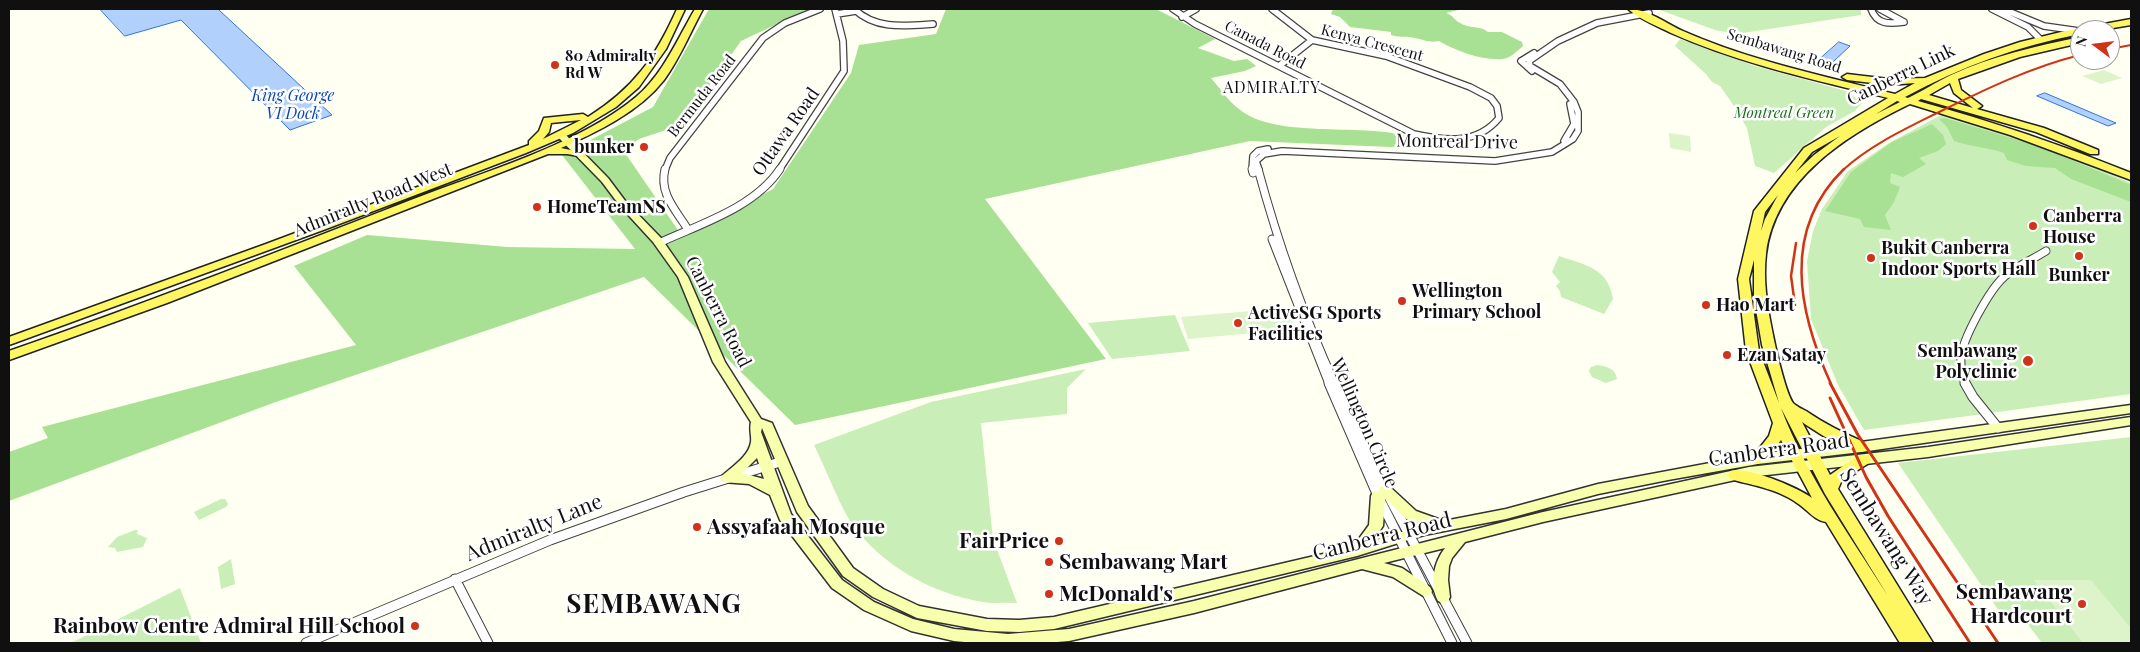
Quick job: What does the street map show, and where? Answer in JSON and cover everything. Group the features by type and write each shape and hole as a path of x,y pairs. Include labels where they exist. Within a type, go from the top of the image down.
{"main road":[{"name":"Admiralty Road West","path":"9,341 376,206 527,147 564,138 630,92 644,77 674,26 681,9"},
{"path":"1622,18 1628,12 1628,9"},
{"name":"Sembawang Road","path":"1632,9 1644,12 1707,44 1779,63 1847,77 1907,97 1931,108"},
{"name":"Admiralty Road West","path":"9,356 227,277 536,154 564,138 627,109 652,89 660,79 697,13"},
{"path":"674,26 685,24 697,13"},
{"name":"Canberra Link","path":"1804,459 1774,374 1765,331 1759,280 1762,243 1775,210 1798,177 1839,138 1907,97 1930,79 1995,53 2040,39 2070,35"},
{"name":"Canberra Link","path":"1907,97 1922,95 1953,78 2070,37"},
{"name":"Sembawang Road","path":"1779,63 1896,102 1931,108 2048,143 2131,177"},
{"path":"1847,77 1899,82 1930,79"},
{"path":"1953,78 1956,91 1992,114"},
{"path":"1839,84 1867,104"},
{"path":"1922,95 1992,114 2059,137 2131,169"},
{"name":"Canberra Link","path":"1804,459 1779,424 1758,364 1743,306 1742,278 1749,234 1762,206 1784,172 1828,133 1867,104 1896,102"},
{"path":"527,147 544,132 546,120 579,119 598,114"},
{"path":"2048,143 2051,138 2059,137"},
{"name":"Canberra Road","path":"564,138 659,243 683,277 719,362 757,422 768,426 802,508 848,572 878,593 917,612 952,620 1019,626 1054,623 1358,557 1412,552 1543,517 1804,459"},
{"path":"536,154 558,151 581,155"},
{"path":"376,206 386,210 415,202"},
{"path":"1785,404 1862,453 1836,477 1830,490"},
{"name":"Canberra Road","path":"1862,453 1998,428 2131,409"},
{"name":"Canberra Road","path":"757,422 755,432 785,516 837,584 869,606 912,625 954,635 1008,640 1068,635 1194,607 1358,557 1404,536 1448,527 1598,489 1758,459 1804,459 2131,421"},
{"path":"1758,459 1776,437 1779,424"},
{"path":"729,478 752,456 758,440"},
{"name":"Sembawang Way","path":"1804,459 1830,490 1925,643"},
{"name":"Sembawang Way","path":"1804,459 1834,525 1908,643"},
{"path":"1735,475 1778,485 1805,499 1834,525"},
{"path":"729,478 744,477 758,481 775,492"},
{"path":"1425,592 1398,572 1358,557 1376,526 1382,493 1411,515 1448,527"},
{"path":"1443,597 1441,567 1446,553 1460,540"}],"street":[{"name":"Bermuda Road","path":"687,228 663,190 663,171 670,158 763,38 785,23 820,9"},
{"name":"Canada Road","path":"1173,9 1182,16 1400,128 1429,138"},
{"path":"1182,16 1196,9"},
{"name":"Kenya Crescent","path":"1272,9 1312,40 1386,56 1428,70 1470,87 1491,98 1497,106 1499,118 1497,121 1490,130 1476,137 1464,140 1429,138"},
{"path":"1871,9 1874,17 1886,24 1904,22 1880,9"},
{"path":"1992,9 2028,27 2040,39"},
{"path":"2003,9 2044,26 2070,31"},
{"path":"836,12 855,10 865,18 884,24 933,24"},
{"name":"Ottawa Road","path":"659,243 687,228 741,205 770,184 844,71 843,41 836,12"},
{"path":"1622,18 1644,12"},
{"name":"Montreal Drive","path":"1260,153 1287,147 1486,158 1524,155 1547,150 1560,144 1571,134 1574,113 1561,90 1525,63 1553,45 1597,23 1622,18"},
{"path":"1279,66 1312,40"},
{"name":"Wellington Circle","path":"1260,153 1250,162 1276,249 1311,342 1404,536"},
{"path":"1998,428 1969,392 1961,375 1960,349 1969,328 2002,278 2022,263 2046,251"},
{"name":"Admiralty Lane","path":"306,643 455,579 618,515 783,461"},
{"path":"1404,536 1412,552 1443,597 1467,643"},
{"path":"1404,536 1412,552 1425,592 1452,643"},
{"path":"455,579 488,643"}],"green space":[{"path":"709,9 809,9 741,41 681,125 639,139 623,150 682,236 773,189 851,73 859,45 936,34 946,9 1156,9 1215,39 1198,48 1234,61 1247,59 1256,66 1245,71 1211,78 1235,106 1254,118 1273,124 1295,127 1387,132 1423,141 1437,149 1250,141 985,199 1106,359 795,425 644,277 273,403 9,501 9,452 48,438 42,427 356,345 294,266 367,235 507,247 635,249 562,155 653,107"},
{"path":"1333,9 1462,9 1446,13 1463,25 1482,28 1488,32 1502,32 1522,42 1523,46 1514,54 1503,59 1478,57 1461,52 1439,41 1395,36 1391,35 1391,32 1350,27 1340,17 1331,14"},
{"path":"1657,9 1860,9 1861,15 1736,34 1715,30"},
{"name":"Montreal Green","path":"1680,39 1755,66 1846,91 1862,103 1855,111 1826,127 1774,173 1755,166 1747,128 1720,86 1712,82 1706,74 1675,46"},
{"path":"2104,70 2122,78 2101,84 2082,76"},
{"path":"1941,115 2038,145 2131,183 2131,394 1864,430 1838,385 1811,319 1807,261 1813,231 1822,209 1848,171 1889,143"},
{"path":"1945,118 2041,147 2131,185 2131,202 2071,179 2055,168 2026,166 2007,160 2004,153 1954,141 1947,127 1939,119"},
{"path":"1932,124 1943,135 1946,144 1938,151 1919,158 1926,164 1903,177 1891,173 1890,183 1900,187 1894,202 1885,215 1891,230 1864,227 1860,219 1825,211 1851,172 1892,142"},
{"path":"1669,133 1690,136 1691,152 1670,148"},
{"path":"1559,256 1587,265 1601,274 1606,280 1613,299 1604,314 1561,297 1560,291 1556,286 1560,282 1552,272"},
{"name":"ActiveSG Sports Facilities","path":"1286,308 1296,329 1188,339 1181,317"},
{"path":"1175,315 1190,351 1112,359 1088,323"},
{"path":"1597,365 1610,369 1615,373 1617,379 1606,383 1592,377 1589,371 1591,367"},
{"path":"1086,369 1067,388 1067,414 981,423 993,539 1017,603 987,603 964,598 927,585 893,565 864,539 852,524 814,445 931,402"},
{"path":"2131,437 2131,643 2042,643 2020,614 2001,614 1898,463"},
{"path":"221,499 225,499 228,504 226,507 199,520 194,512"},
{"path":"138,530 137,534 147,538 143,547 117,552 115,548 108,547 117,537"},
{"path":"231,559 235,584 221,589 218,567"},
{"name":"Sembawang Hardcourt","path":"2034,580 2091,580 2131,628 2131,643 2083,643"},
{"path":"180,588 201,643 71,643"}],"water":[{"name":"King George VI Dock","path":"100,9 221,9 219,10 332,115 290,130 181,20 125,36"},
{"path":"1839,42 1850,46 1833,62 1821,58"},
{"path":"2045,93 2116,123 2108,126 2037,96"}],"railway":[{"path":"2120,47 2131,45"},
{"path":"1844,169 1864,153 1887,139 1953,105 2024,73 2070,58"},
{"path":"1831,384 1810,329 1804,300 1802,272 1804,245 1811,218 1824,193 1844,169"},
{"path":"1795,305 1791,276 1796,243"},
{"path":"1830,383 1858,435 1998,643"},
{"path":"1830,398 1866,477 1888,516 1970,643"}],"place":[{"name":"80 Admiralty Rd W","path":"555,65"},
{"name":"bunker","path":"644,147"},
{"name":"HomeTeamNS","path":"537,207"},
{"name":"Canberra House","path":"2033,226"},
{"name":"Bunker","path":"2079,256"},
{"name":"Bukit Canberra Indoor Sports Hall","path":"1871,258"},
{"name":"Wellington Primary School","path":"1402,301"},
{"name":"Hao Mart","path":"1706,305"},
{"name":"ActiveSG Sports Facilities","path":"1238,323"},
{"name":"Ezan Satay","path":"1727,355"},
{"name":"Sembawang Polyclinic","path":"2028,361"},
{"name":"Assyafaah Mosque","path":"697,527"},
{"name":"FairPrice","path":"1059,541"},
{"name":"Sembawang Mart","path":"1049,562"},
{"name":"McDonald's","path":"1049,594"},
{"name":"Sembawang Hardcourt","path":"2082,604"},
{"name":"Rainbow Centre Admiral Hill School","path":"415,626"}],"district":[{"name":"ADMIRALTY","path":"1272,88"},
{"name":"SEMBAWANG","path":"654,605"}]}
